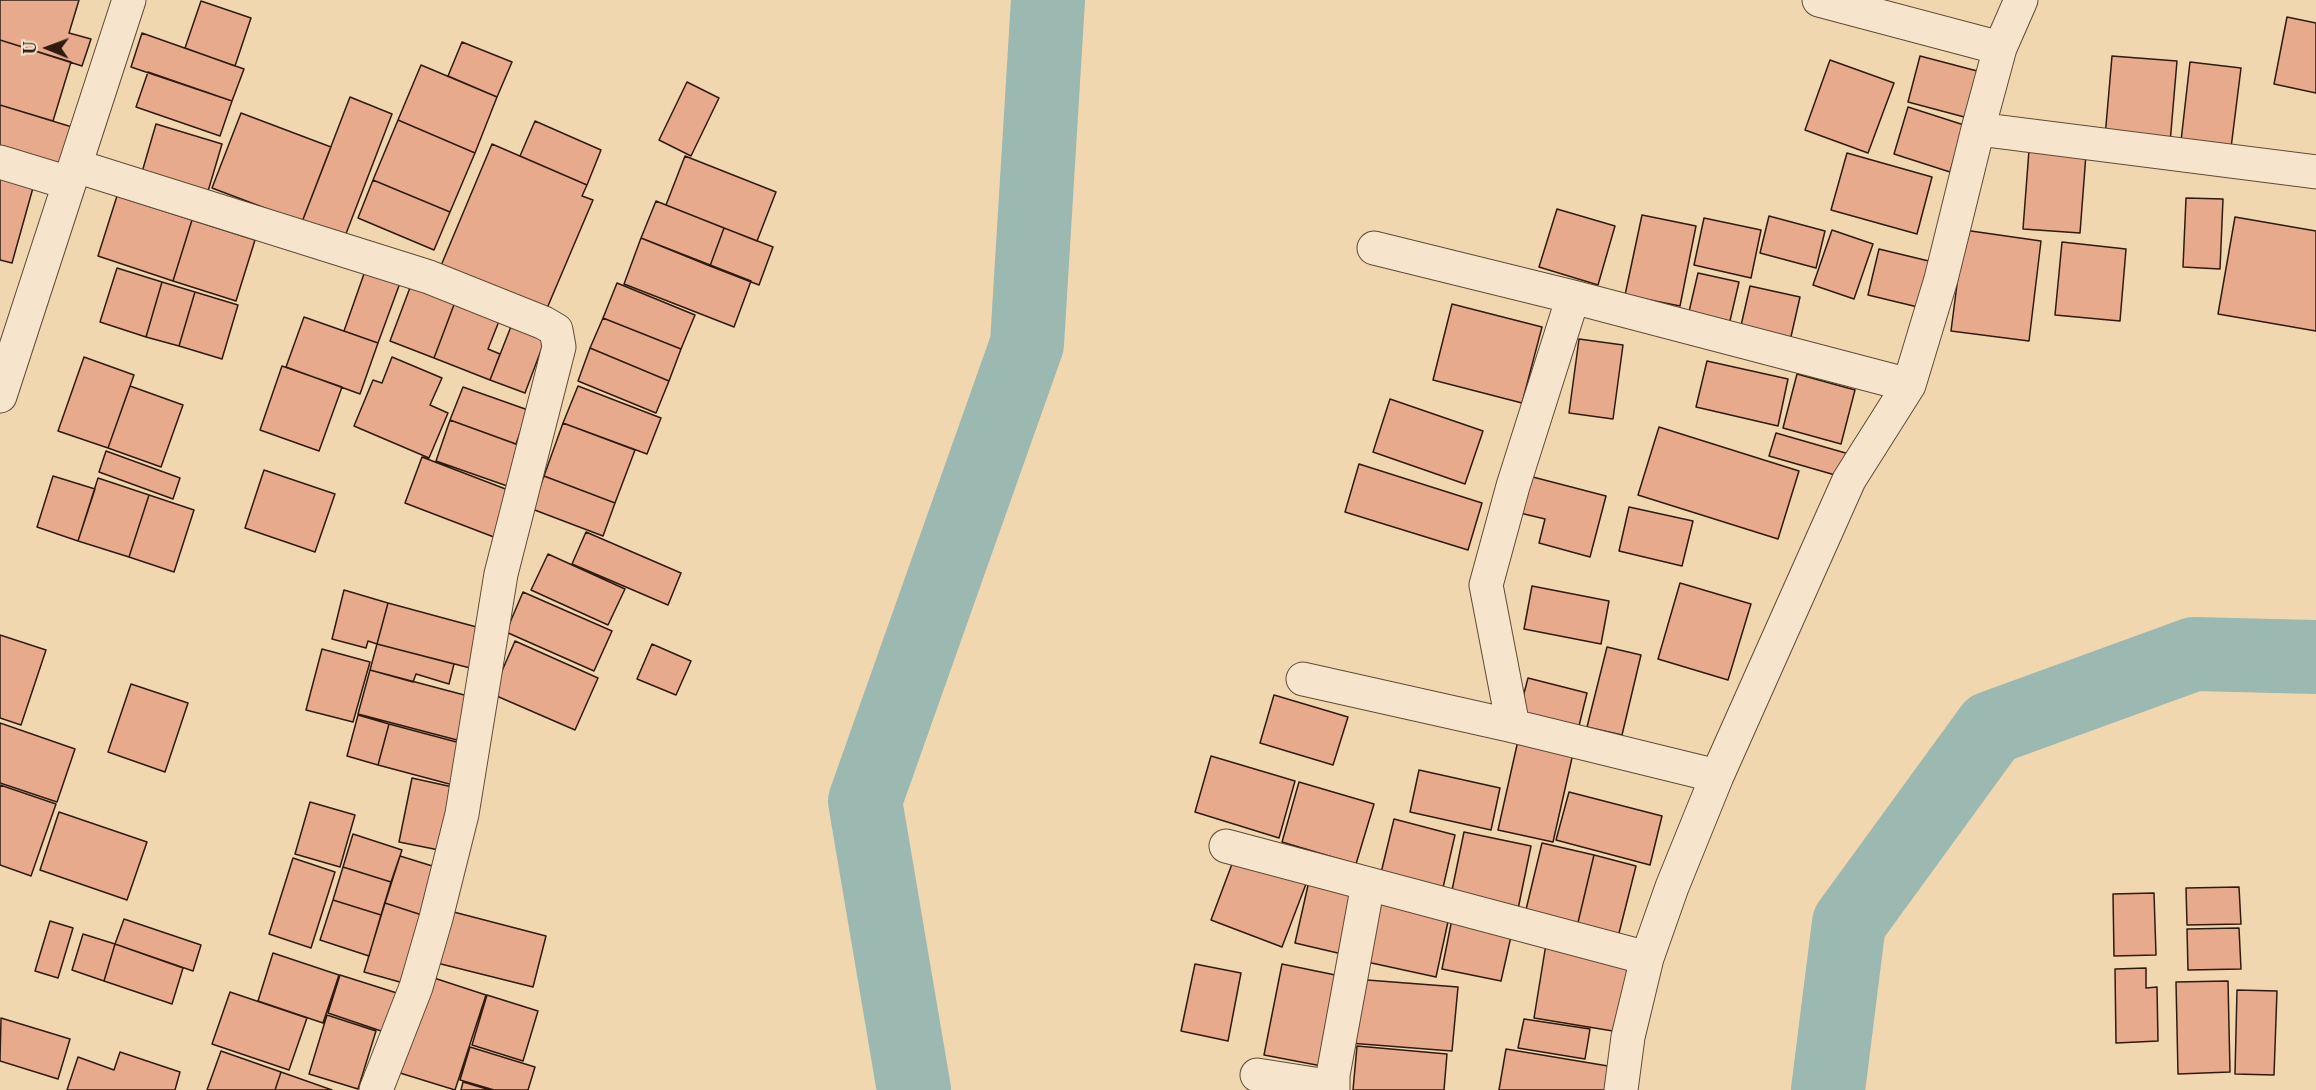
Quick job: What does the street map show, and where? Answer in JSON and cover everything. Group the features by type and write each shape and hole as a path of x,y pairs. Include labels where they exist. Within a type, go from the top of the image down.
{"street":[{"path":"0,396 129,0"},
{"path":"1819,0 2000,48"},
{"path":"1622,1090 1628,1037 1647,958 1717,776 1849,480 1909,385 1941,279 2000,48 2021,0"},
{"path":"1978,129 2316,172"},
{"path":"0,162 73,175 429,277 544,323 556,330 559,347 501,574 462,814 416,987 376,1090"},
{"path":"1374,248 1573,297 1909,385"},
{"path":"1513,726 1486,585 1513,486 1573,297"},
{"path":"1303,678 1717,776"},
{"path":"1226,846 1647,958"},
{"path":"1257,1075 1333,1089 1333,1075 1368,884"}],"building":[{"path":"0,0 79,0 69,33 91,39 82,66 0,40"},
{"path":"201,1 251,18 235,66 185,48"},
{"path":"2287,17 2316,23 2316,93 2274,84"},
{"path":"142,33 244,69 232,101 131,67"},
{"path":"0,40 71,62 53,121 0,105"},
{"path":"462,42 512,62 497,97 448,76"},
{"path":"1920,56 1981,72 1968,118 1908,102"},
{"path":"2112,56 2177,61 2170,143 2105,137"},
{"path":"1830,60 1894,83 1868,153 1805,130"},
{"path":"2190,62 2241,68 2231,148 2181,141"},
{"path":"421,65 497,97 475,153 398,120"},
{"path":"148,72 232,101 220,136 136,107"},
{"path":"687,82 719,98 691,156 659,140"},
{"path":"350,97 392,114 344,239 302,222"},
{"path":"0,105 72,127 58,173 0,155"},
{"path":"1908,107 1964,125 1950,172 1894,154"},
{"path":"241,113 331,147 302,222 212,188"},
{"path":"398,120 475,153 450,212 373,180"},
{"path":"535,121 601,150 587,185 520,156"},
{"path":"156,124 222,144 206,198 140,179"},
{"path":"492,144 587,185 582,196 593,200 545,313 440,268"},
{"path":"2029,150 2086,154 2080,233 2023,229"},
{"path":"1847,153 1932,177 1917,234 1831,210"},
{"path":"685,156 776,192 757,241 666,205"},
{"path":"0,167 36,177 12,263 0,260"},
{"path":"373,180 450,212 434,250 358,218"},
{"path":"117,196 192,220 173,281 98,256"},
{"path":"2186,198 2223,199 2220,269 2183,267"},
{"path":"656,201 724,228 710,266 641,238"},
{"path":"1557,209 1615,226 1598,285 1539,267"},
{"path":"1642,215 1696,226 1680,306 1625,295"},
{"path":"1769,216 1825,231 1816,268 1760,253"},
{"path":"2235,217 2316,231 2316,331 2218,314"},
{"path":"1704,218 1761,230 1751,278 1694,265"},
{"path":"192,220 255,240 236,301 173,281"},
{"path":"724,228 773,247 759,285 710,266"},
{"path":"1832,230 1873,244 1854,299 1813,285"},
{"path":"1964,230 2041,241 2029,341 1951,331"},
{"path":"641,238 751,281 734,327 624,284"},
{"path":"2062,242 2126,249 2120,321 2055,315"},
{"path":"1879,249 1937,263 1926,309 1868,295"},
{"path":"117,268 162,282 146,337 100,322"},
{"path":"365,271 400,283 378,343 344,331"},
{"path":"1698,273 1739,282 1729,325 1688,316"},
{"path":"414,277 458,294 434,358 390,341"},
{"path":"162,282 195,292 179,346 146,337"},
{"path":"617,283 695,315 681,349 603,318"},
{"path":"1750,286 1800,297 1790,341 1740,330"},
{"path":"195,292 238,305 222,359 179,346"},
{"path":"458,294 503,311 488,349 500,354 490,380 434,358"},
{"path":"1452,304 1542,327 1522,403 1433,380"},
{"path":"304,317 378,343 360,394 286,367"},
{"path":"603,318 681,349 669,381 590,348"},
{"path":"512,324 546,337 525,393 490,380"},
{"path":"1579,339 1623,345 1613,419 1569,413"},
{"path":"590,348 669,381 656,413 578,381"},
{"path":"84,357 134,375 108,448 58,431"},
{"path":"392,357 442,378 430,405 448,413 429,458 354,426 373,380 382,383"},
{"path":"1707,361 1788,379 1778,426 1696,407"},
{"path":"282,366 342,387 319,451 260,430"},
{"path":"1797,374 1855,390 1841,444 1783,428"},
{"path":"130,386 183,405 161,467 108,448"},
{"path":"578,386 661,418 647,454 563,423"},
{"path":"463,387 528,410 516,444 450,420"},
{"path":"1390,399 1483,431 1465,484 1373,452"},
{"path":"450,420 524,447 510,487 436,461"},
{"path":"563,423 635,450 615,503 544,476"},
{"path":"1659,427 1799,471 1778,539 1638,495"},
{"path":"1776,433 1849,454 1842,477 1769,456"},
{"path":"106,451 180,478 173,499 99,472"},
{"path":"422,457 516,493 499,539 405,503"},
{"path":"1359,464 1482,503 1468,550 1345,512"},
{"path":"264,470 335,494 315,552 245,528"},
{"path":"53,476 95,489 78,541 37,527"},
{"path":"544,476 615,503 603,536 532,509"},
{"path":"1529,476 1606,496 1590,557 1539,543 1545,519 1520,513"},
{"path":"98,478 149,495 129,557 78,541"},
{"path":"149,495 194,510 174,572 129,557"},
{"path":"1629,507 1693,521 1682,566 1619,551"},
{"path":"586,532 681,573 668,605 572,564"},
{"path":"548,554 625,589 608,625 531,590"},
{"path":"1680,583 1751,604 1728,680 1658,659"},
{"path":"1532,586 1609,601 1601,644 1524,629"},
{"path":"344,590 388,603 377,644 368,641 366,648 332,639"},
{"path":"523,592 612,631 594,671 506,632"},
{"path":"388,603 484,629 474,669 377,644"},
{"path":"0,635 46,650 21,725 0,718"},
{"path":"515,641 598,678 575,730 492,694"},
{"path":"377,644 454,664 449,684 416,674 413,682 370,670"},
{"path":"652,644 691,661 676,695 637,679"},
{"path":"1607,647 1641,655 1622,735 1587,727"},
{"path":"322,649 370,662 353,722 306,710"},
{"path":"370,670 468,696 457,740 358,714"},
{"path":"1528,678 1587,693 1577,734 1517,720"},
{"path":"131,684 188,703 165,772 108,752"},
{"path":"1274,695 1348,717 1333,765 1260,743"},
{"path":"358,715 389,724 378,765 347,756"},
{"path":"0,723 75,749 57,802 0,783"},
{"path":"389,724 464,744 453,785 378,765"},
{"path":"1519,736 1574,749 1553,842 1498,830"},
{"path":"1211,756 1295,781 1279,838 1195,812"},
{"path":"1419,770 1500,788 1491,830 1410,812"},
{"path":"412,778 457,788 444,851 399,842"},
{"path":"1299,782 1374,804 1356,864 1282,842"},
{"path":"0,785 56,804 31,876 0,865"},
{"path":"1569,792 1662,816 1650,865 1556,840"},
{"path":"310,802 355,815 340,867 295,854"},
{"path":"59,812 147,842 127,900 40,870"},
{"path":"1394,819 1455,835 1442,892 1380,877"},
{"path":"1464,832 1531,846 1517,914 1450,900"},
{"path":"353,834 402,850 391,882 343,867"},
{"path":"1542,843 1594,855 1576,931 1524,918"},
{"path":"1594,855 1636,866 1617,941 1576,931"},
{"path":"400,856 442,869 428,917 385,903"},
{"path":"1235,856 1306,884 1282,947 1211,920"},
{"path":"293,858 335,872 311,948 269,934"},
{"path":"343,867 391,882 381,915 333,900"},
{"path":"1309,881 1355,891 1342,954 1295,943"},
{"path":"2239,887 2241,924 2187,925 2186,888"},
{"path":"2154,893 2156,955 2114,956 2113,894"},
{"path":"333,900 381,915 369,956 320,940"},
{"path":"1380,901 1449,917 1436,977 1367,962"},
{"path":"385,903 428,917 407,984 364,972"},
{"path":"446,910 546,936 533,987 433,962"},
{"path":"124,919 201,945 193,971 115,944"},
{"path":"1452,919 1512,932 1501,981 1442,969"},
{"path":"50,921 73,928 58,978 35,971"},
{"path":"2239,928 2241,969 2188,970 2187,929"},
{"path":"83,934 115,944 104,981 72,970"},
{"path":"115,944 183,968 172,1004 104,981"},
{"path":"1546,944 1631,957 1619,1032 1534,1018"},
{"path":"273,953 339,975 323,1023 258,1001"},
{"path":"1195,964 1241,973 1228,1041 1181,1031"},
{"path":"1282,964 1345,977 1327,1067 1264,1055"},
{"path":"2146,968 2146,988 2157,987 2158,1041 2116,1043 2115,969"},
{"path":"340,975 400,994 387,1033 328,1013"},
{"path":"431,977 486,995 455,1090 400,1073"},
{"path":"1354,979 1458,987 1452,1051 1349,1043"},
{"path":"2228,981 2230,1072 2178,1074 2176,982"},
{"path":"2237,990 2277,991 2274,1075 2235,1074"},
{"path":"230,992 307,1018 289,1070 212,1044"},
{"path":"487,995 538,1011 523,1061 472,1045"},
{"path":"327,1015 376,1031 358,1089 309,1074"},
{"path":"1,1018 70,1039 58,1079 0,1061"},
{"path":"1524,1019 1590,1029 1585,1059 1518,1048"},
{"path":"1357,1046 1447,1054 1444,1090 1353,1090"},
{"path":"470,1047 535,1067 528,1090 494,1090 460,1080"},
{"path":"1506,1049 1614,1067 1610,1090 1499,1090"},
{"path":"221,1051 281,1072 275,1090 207,1090"},
{"path":"120,1052 180,1072 175,1090 67,1090 78,1057 114,1070"},
{"path":"281,1072 332,1090 275,1090"},
{"path":"463,1082 490,1090 461,1090"}],"waterway":[{"path":"914,1090 865,801 1027,344 1048,0"},
{"path":"1828,1090 1849,923 1991,728 2194,654 2316,657"}]}
